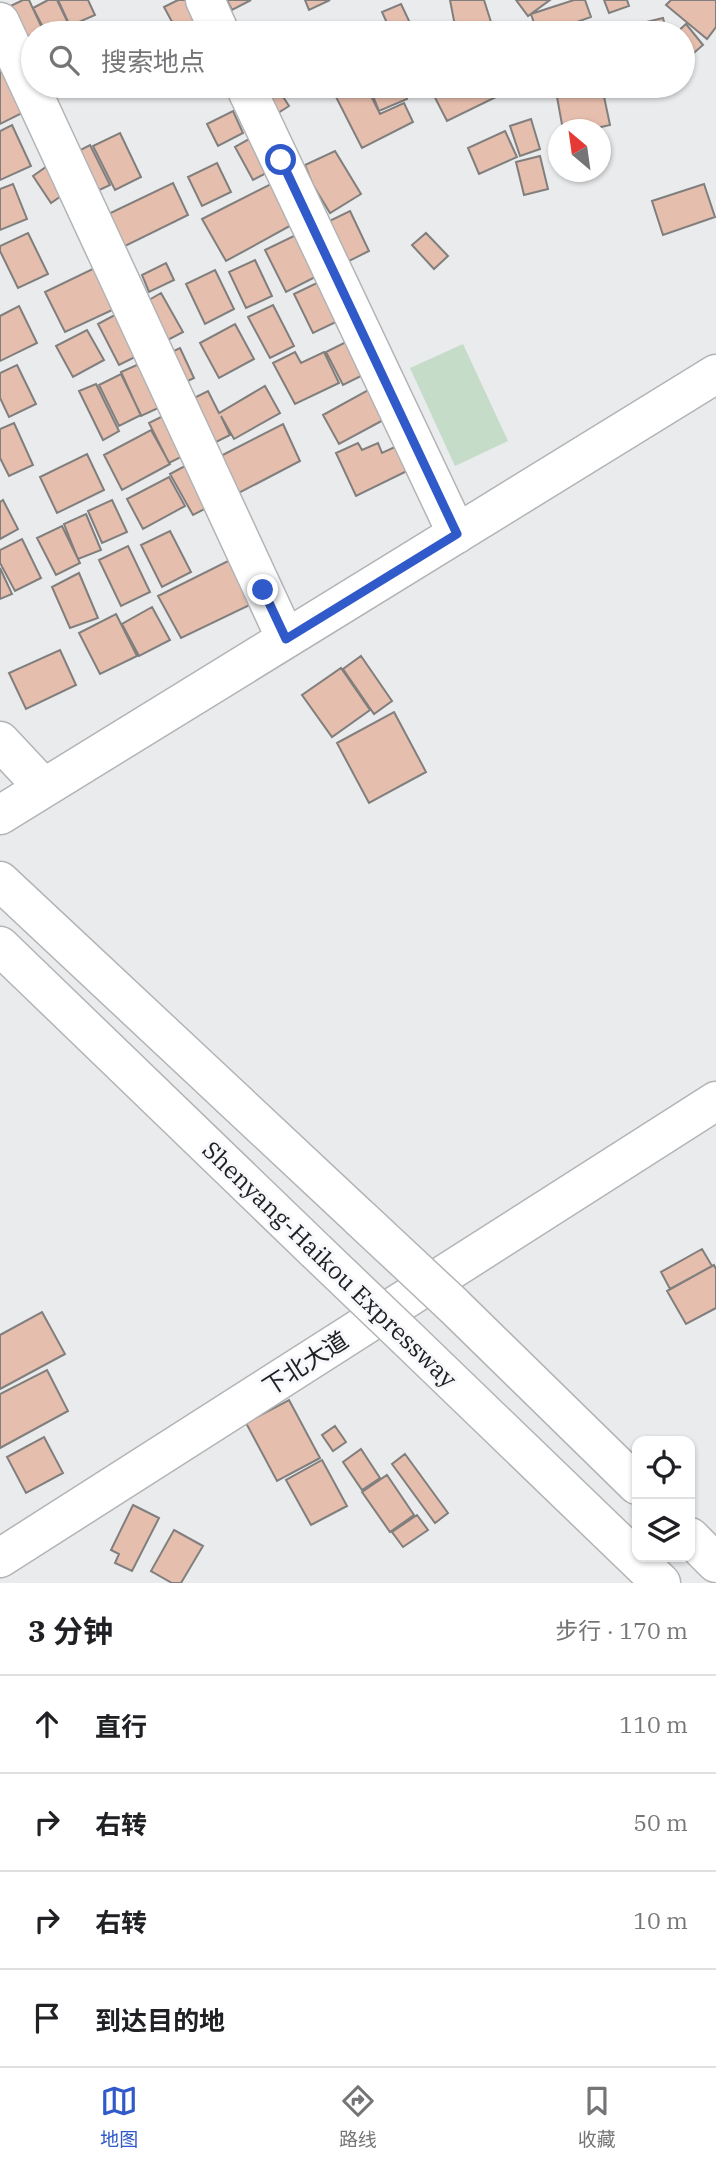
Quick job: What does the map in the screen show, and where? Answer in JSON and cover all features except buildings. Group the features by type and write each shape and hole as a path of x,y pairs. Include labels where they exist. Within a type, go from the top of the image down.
{"main road":[{"path":"205,0 215,21"},
{"path":"0,22 21,67"},
{"path":"35,98 286,639"},
{"path":"251,98 457,534"},
{"path":"0,815 716,374"},
{"path":"0,741 44,788"},
{"path":"5,886 452,1304 632,1480"},
{"name":"Shenyang-Haikou Expressway","path":"0,946 661,1583"},
{"name":"下北大道","path":"0,1558 716,1101"},
{"path":"695,1542 716,1563"}],"green space":[{"path":"463,344 508,441 455,466 410,368"}],"route":[{"path":"263,590 286,639 457,534 281,160"}]}
